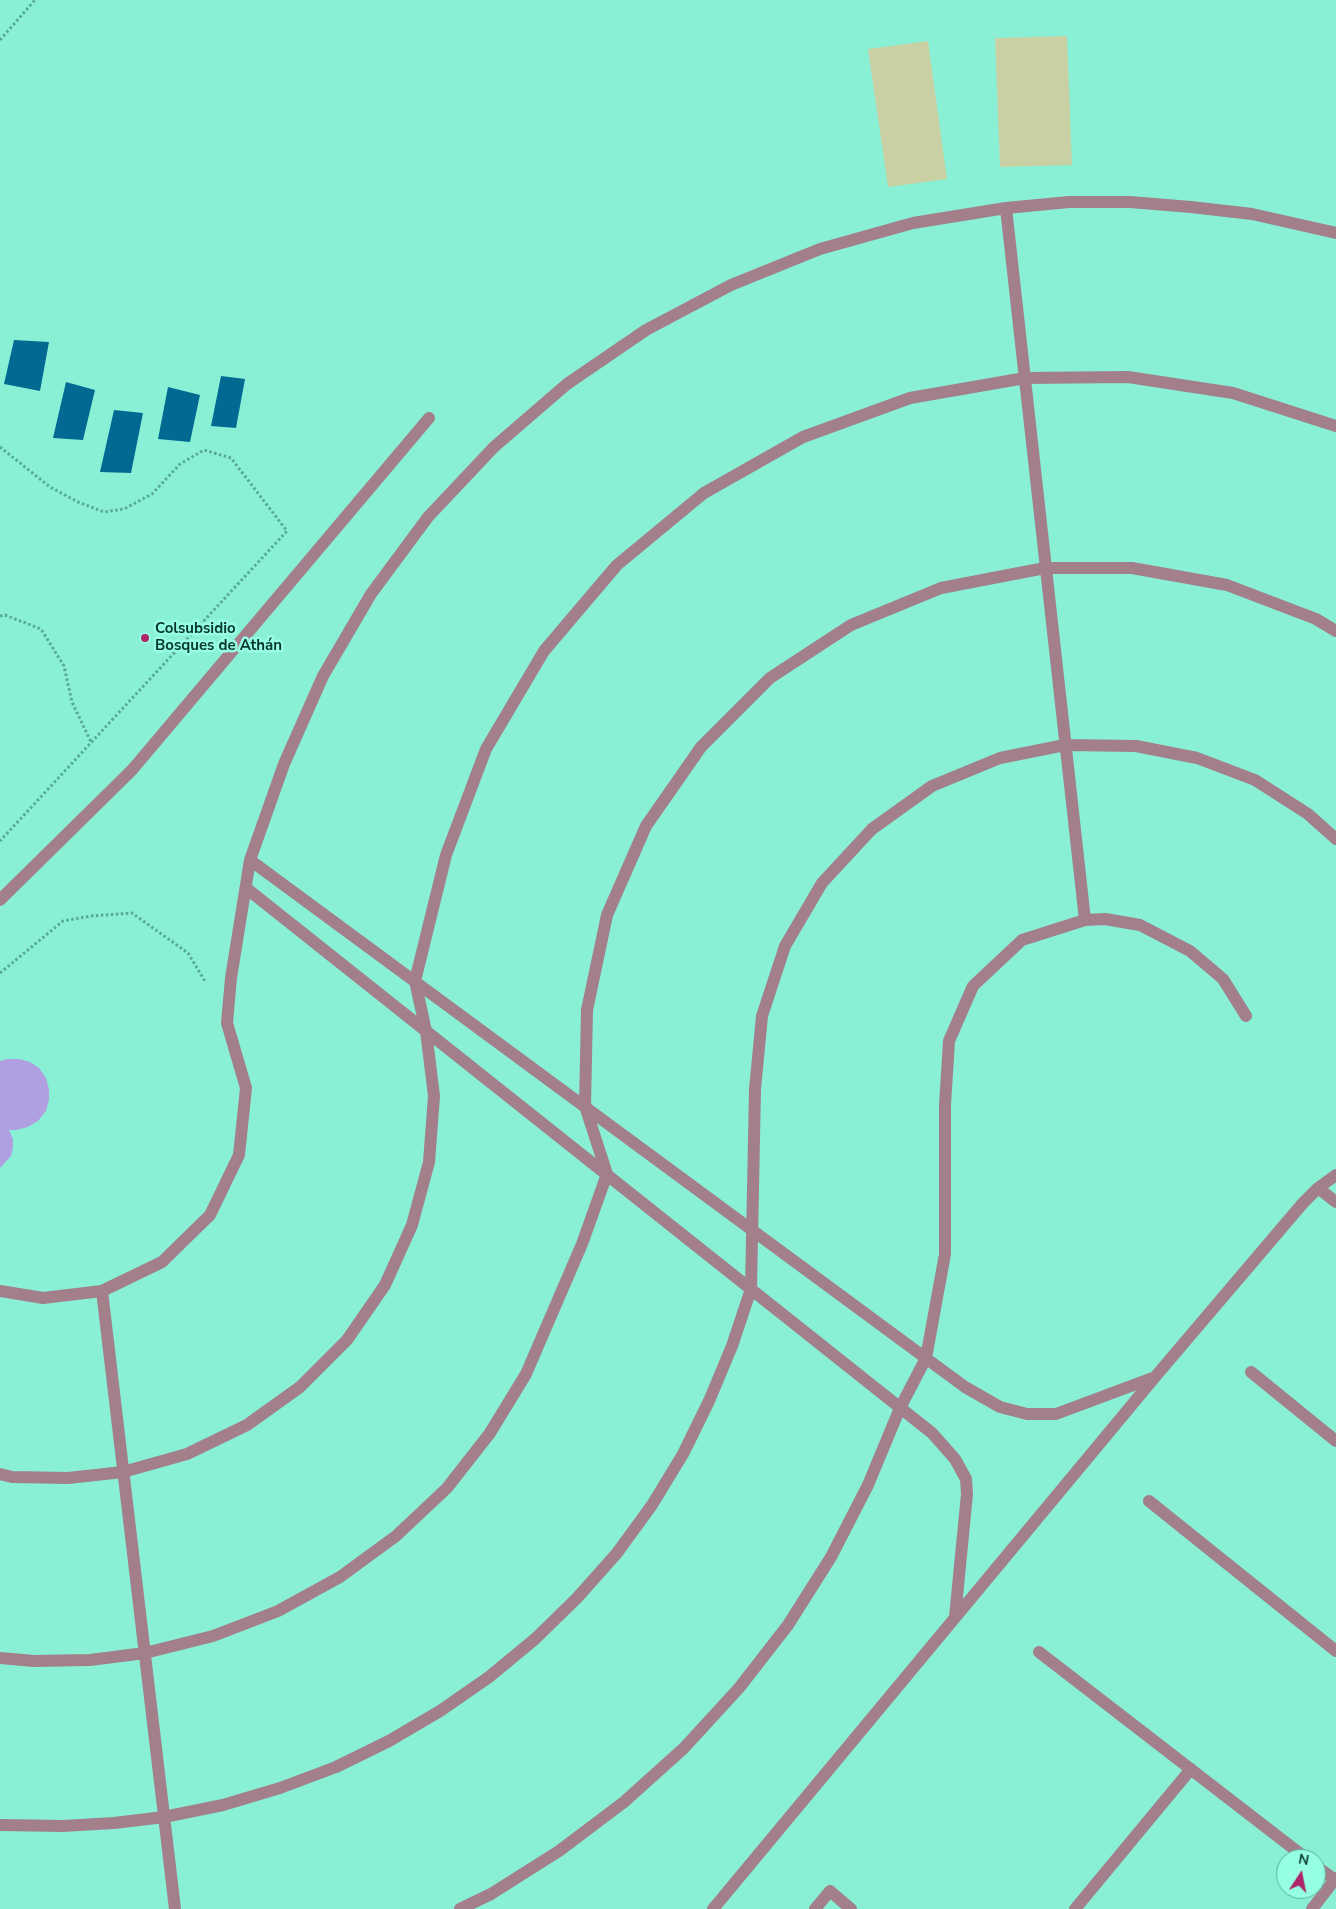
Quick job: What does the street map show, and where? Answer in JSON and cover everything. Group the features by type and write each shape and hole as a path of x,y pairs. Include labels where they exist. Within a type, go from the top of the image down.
{"street":[{"path":"0,1291 43,1298 102,1291 162,1262 210,1215 239,1155 246,1088 227,1023 232,968 250,860 284,764 323,676 366,602 428,517 494,446 567,384 646,330 731,285 820,249 913,223 1006,208 1069,202 1130,202 1252,214 1336,233"},
{"path":"1006,208 1085,920"},
{"path":"0,1474 12,1477 68,1478 123,1472 187,1454 247,1425 300,1387 347,1340 388,1277 412,1225 429,1162 434,1096 426,1031 415,981 446,855 486,749 544,651 617,565 704,493 803,437 910,398 1025,378 1128,377 1224,391 1336,426"},
{"path":"0,900 132,770 428,418"},
{"path":"0,1658 34,1661 90,1660 145,1653 213,1636 278,1611 340,1577 396,1536 447,1488 490,1433 526,1374 582,1244 607,1174 584,1106 587,1010 607,915 646,826 701,747 770,678 851,625 941,588 1045,568 1132,568 1227,585 1316,619 1336,631"},
{"path":"0,1825 63,1826 114,1823 164,1817 223,1805 280,1788 336,1767 389,1741 440,1711 489,1677 535,1639 577,1598 617,1553 652,1504 678,1462 709,1401 732,1346 751,1289 755,1089 762,1016 785,946 822,883 872,829 932,786 1000,758 1065,745 1136,746 1197,758 1255,780 1308,814 1336,839"},
{"path":"250,860 965,1387 1000,1407 1027,1414 1056,1414 1155,1377"},
{"path":"246,888 932,1432 955,1459 966,1478 967,1494 955,1617"},
{"path":"460,1909 491,1894 559,1851 624,1802 684,1748 739,1688 788,1625 831,1557 868,1485 900,1408 926,1358 945,1254 945,1105 949,1041 973,986 1022,940 1085,920 1105,919 1140,926 1190,952 1223,979 1246,1016"},
{"path":"713,1909 1155,1377 1318,1188 1336,1174"},
{"path":"1318,1188 1336,1202"},
{"path":"102,1291 175,1909"},
{"path":"1251,1372 1336,1441"},
{"path":"1149,1501 1336,1651"},
{"path":"1038,1652 1295,1849"},
{"path":"1075,1909 1191,1770"},
{"path":"1312,1909 1335,1879"},
{"path":"815,1909 830,1892 851,1909"}],"path":[{"path":"0,40 35,0"},
{"path":"0,447 50,487 78,502 104,512 124,509 152,494 180,464 204,450 231,458 286,531 0,841"},
{"path":"0,616 5,615 41,629 64,666 72,702 91,742"},
{"path":"0,973 63,921 90,916 132,913 188,953 208,986"}],"green space":[{"path":"1067,36 1072,165 1000,167 995,38"},
{"path":"928,41 947,179 888,187 868,49"}],"shaded area":[{"path":"19,1059 30,1062 39,1068 46,1078 49,1100 46,1111 38,1121 28,1127 9,1130 13,1139 13,1148 11,1156 0,1168 0,1061"}],"building":[{"path":"14,340 49,342 40,391 4,384"},
{"path":"221,376 245,379 236,428 211,426"},
{"path":"66,382 95,390 83,440 53,438"},
{"path":"168,387 200,395 190,442 158,439"},
{"path":"114,410 143,413 131,473 100,472"}],"place":[{"name":"Colsubsidio Bosques de Athán","path":"145,638"}]}
